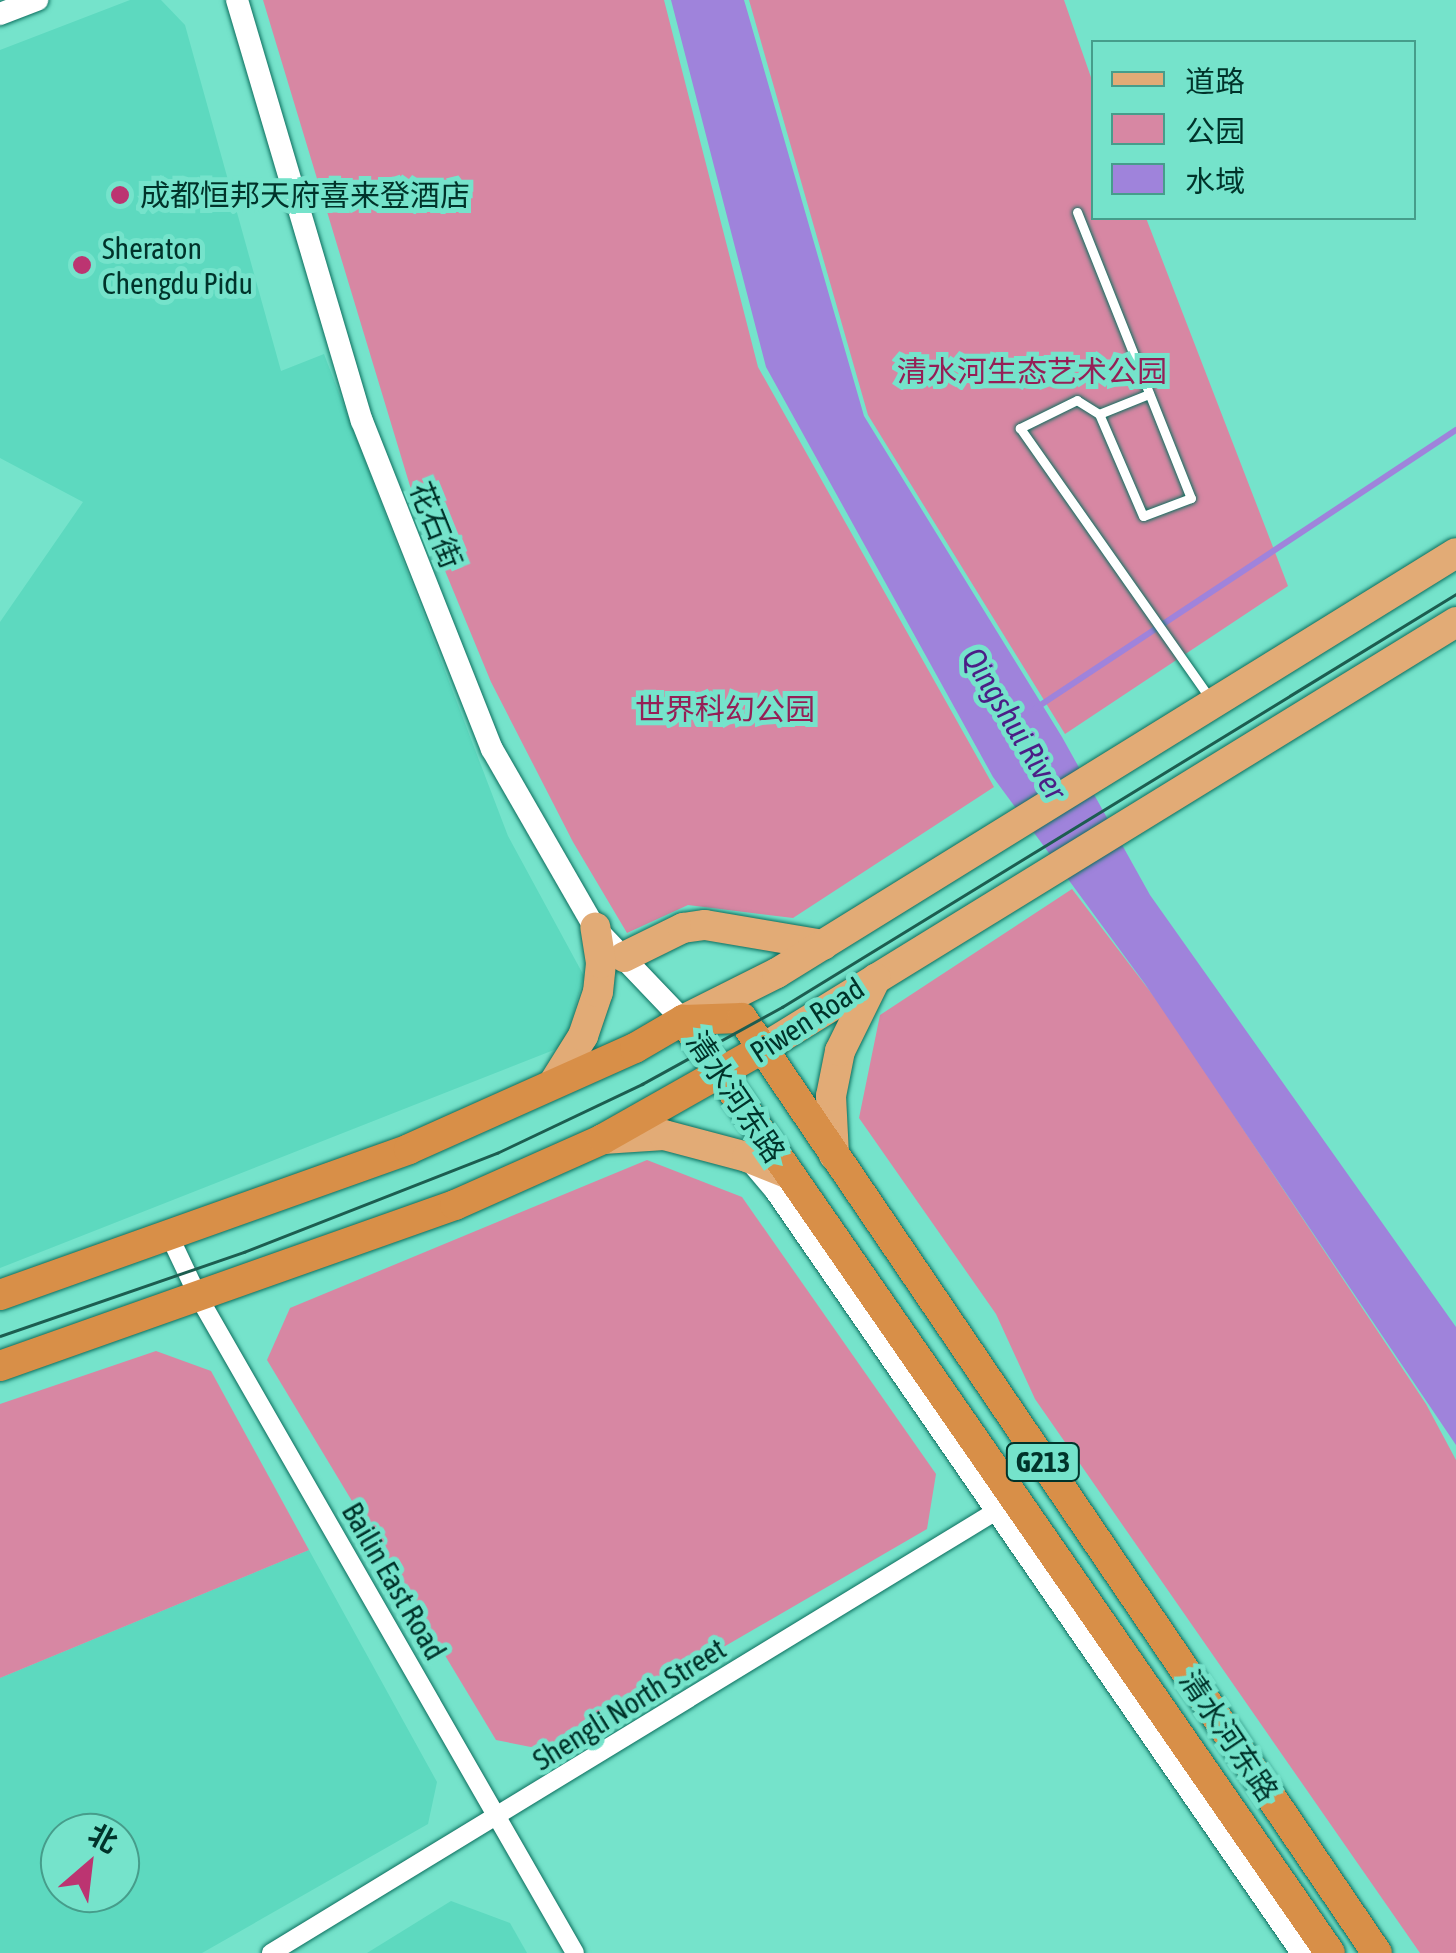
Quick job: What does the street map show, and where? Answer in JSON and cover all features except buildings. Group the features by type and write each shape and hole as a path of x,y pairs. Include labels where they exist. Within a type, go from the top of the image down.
{"highway":[{"name":"清水河东路","path":"684,1020 742,1018 1377,1953"},
{"name":"Piwen Road","path":"0,1295 409,1149 684,1020"},
{"name":"清水河东路","path":"684,1020 724,1074 1006,1505 1330,1953"},
{"name":"Piwen Road","path":"0,1366 455,1205 603,1140 762,1049"}],"main road":[{"name":"Piwen Road","path":"684,1020 823,945 1456,553"},
{"name":"Piwen Road","path":"762,1049 878,974 1456,622"},
{"path":"624,958 683,928 704,925 823,945"},
{"path":"553,1084 583,1036 598,992 601,964 595,928"},
{"path":"834,1155 831,1096 840,1050 878,974"},
{"path":"603,1140 664,1135 747,1157 787,1173"}],"street":[{"path":"0,14 37,0"},
{"name":"花石街","path":"237,0 362,421 492,749 595,928 684,1020"},
{"path":"747,1157 1006,1505 1302,1953"},
{"name":"Bailin East Road","path":"169,1235 198,1296 575,1953"},
{"name":"Shengli North Street","path":"271,1953 1006,1505"}],"lane":[{"path":"1077,212 1190,498 1143,516 1099,414 1078,400 1020,428 1213,702"},
{"path":"1099,414 1149,394"}],"shaded area":[{"path":"130,0 161,0 185,25 281,371 324,354 508,836 584,976 564,1046 0,1268 0,622 83,502 0,458 0,50"},
{"path":"309,1550 437,1782 428,1824 202,1953 0,1953 0,1678"},
{"path":"451,1901 510,1923 527,1953 367,1953"}],"green space":[{"name":"世界科幻公园","path":"263,0 664,0 758,367 994,787 793,918 688,905 627,933 573,842 491,682 410,486"},
{"name":"清水河生态艺术公园","path":"749,0 1064,0 1091,77 1091,220 1147,220 1288,586 1065,734 868,415"},
{"path":"1072,889 1162,1007 1426,1404 1456,1460 1456,1953 1420,1953 1035,1399 996,1314 859,1118 880,1015"},
{"path":"647,1160 742,1197 936,1474 927,1529 546,1750 496,1740 267,1360 290,1308"},
{"path":"156,1351 211,1371 309,1550 0,1678 0,1404"}],"water":[{"name":"Qingshui River","path":"671,0 744,0 864,416 1062,737 1150,895 1456,1327 1456,1445 1145,984 993,777 766,367"}],"waterway":[{"name":"Qingshui River","path":"1036,708 1456,430"}],"tram line":[{"path":"0,1336 244,1252 497,1153 642,1084 782,1007 1456,594"}],"place":[{"name":"成都恒邦天府喜来登酒店","path":"120,195"},
{"name":"Sheraton Chengdu Pidu","path":"82,265"}]}
